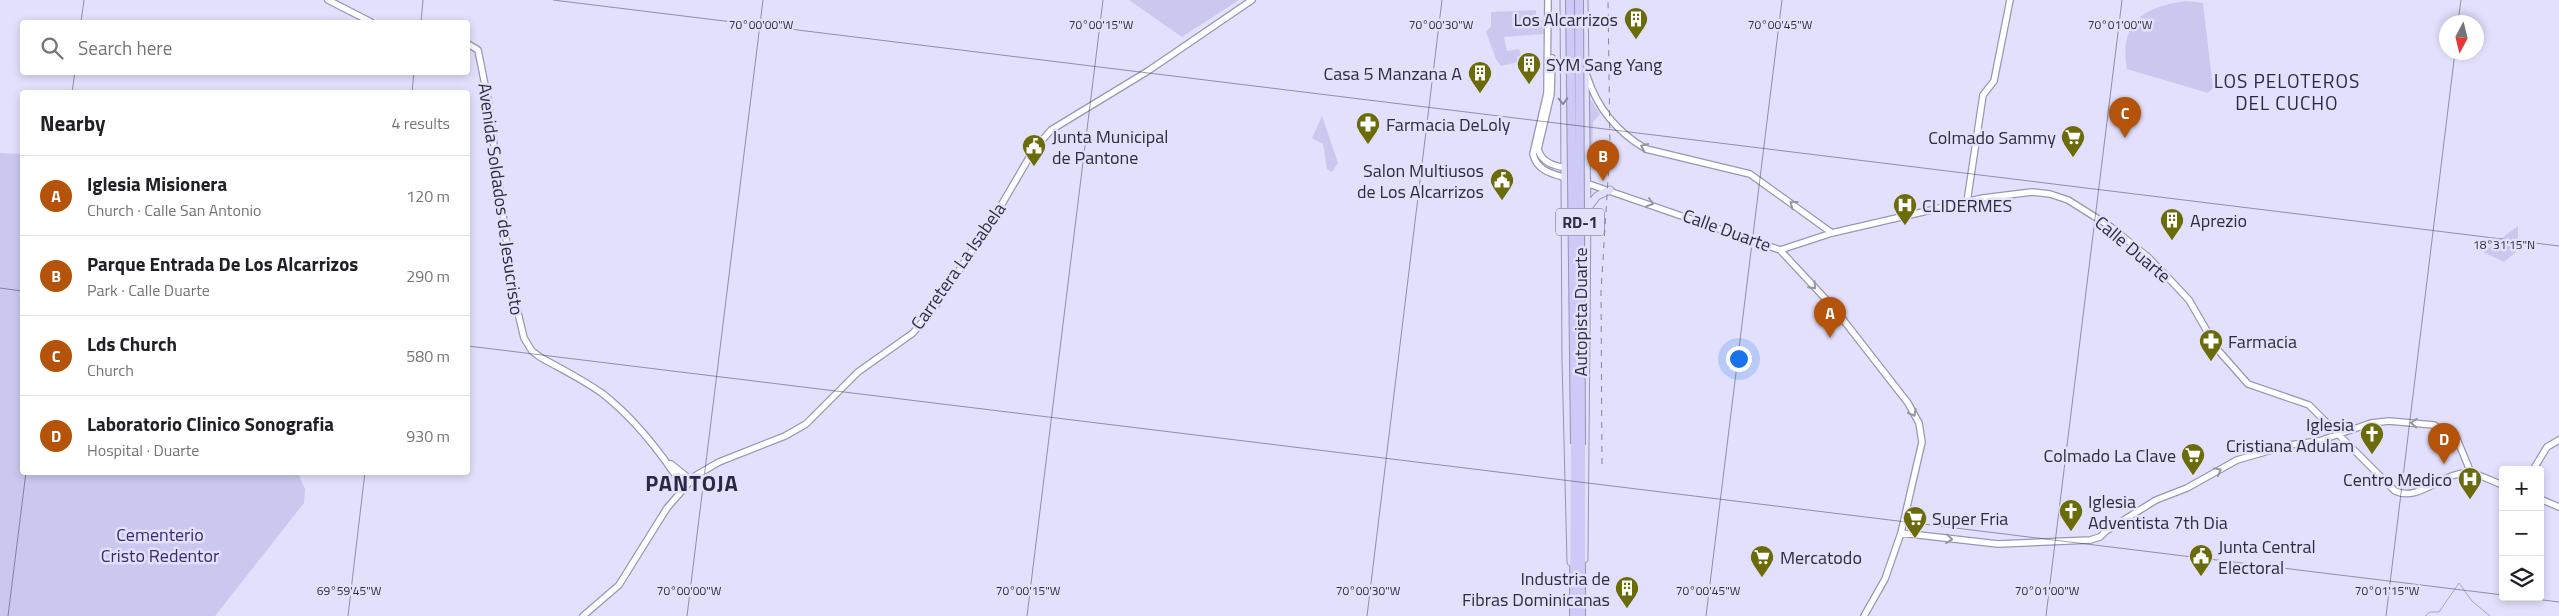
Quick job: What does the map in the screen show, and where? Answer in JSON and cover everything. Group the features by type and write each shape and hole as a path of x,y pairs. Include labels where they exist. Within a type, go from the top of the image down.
{"highway":[{"name":"Autopista Duarte","path":"1570,0 1578,444"},
{"name":"Autopista Duarte","path":"1578,444 1579,0"},
{"name":"RD-1","path":"1574,616 1577,607 1578,444"},
{"name":"RD-1","path":"1577,607 1581,616"}],"main road":[{"path":"1564,0 1564,167 1568,178 1564,190 1569,532 1577,607"},
{"path":"1577,607 1586,533 1587,169 1584,0"},
{"path":"1564,124 1567,129 1583,129 1586,123"},
{"path":"1568,178 1587,169"},
{"path":"1587,209 1597,196 1610,190"},
{"path":"1566,261 1570,251 1576,249 1582,252 1587,262"}],"street":[{"path":"328,0 367,20"},
{"name":"Carretera La Isabela","path":"583,616 610,594 625,576 667,508 691,480 719,462 785,436 806,424 858,372 913,333 937,304 999,209 1033,151 1050,130 1148,71 1252,0"},
{"path":"1550,0 1551,94 1538,149 1544,160 1564,167 1587,169"},
{"name":"Calle Duarte","path":"1550,0 1547,93 1533,154 1534,161 1542,170 1610,190 1780,250 1832,233 1983,198 2039,192 2060,197 2111,227 2149,258 2189,300 2218,350 2248,384 2309,405 2395,491 2402,494 2413,492 2455,475 2471,472"},
{"path":"1967,202 1983,95 1994,81 2010,0"},
{"name":"Avenida Soldados de Jesucristo","path":"470,45 478,50 488,100 513,292 524,338 532,351 540,357 602,393 614,403 665,460 684,488"},
{"path":"1585,70 1600,107 1632,140 1646,149 1750,174 1832,233"},
{"path":"1780,250 1842,317 1898,390 1919,423 1922,442 1901,533 1885,580 1864,616"},
{"path":"1901,533 1998,544 2068,542 2100,537 2106,531 2156,500 2187,488 2238,460 2371,423 2389,421 2434,425 2458,439 2471,472 2499,483"},
{"path":"2535,466 2547,447 2559,440"},
{"name":"Avenida Soldados de Jesucristo","path":"665,460 691,480"},
{"path":"2544,501 2559,507"}],"green space":[{"path":"1129,0 1239,0 1182,37"},
{"path":"2186,1 2203,3 2213,88 2208,93 2127,69 2125,53 2127,39 2131,28 2137,20 2146,13 2158,8"},
{"path":"1536,10 1536,20 1544,20 1544,34 1504,37 1507,51 1519,49 1521,56 1517,57 1518,62 1501,66 1496,59 1486,32 1491,26 1491,12"},
{"path":"1589,97 1600,114 1593,122 1592,165 1589,166"},
{"path":"1322,116 1338,163 1332,172 1327,169 1323,144 1312,138"},
{"name":"Cementerio Cristo Redentor","path":"0,153 20,154 20,475 299,475 305,489 304,503 215,616 0,616"},
{"path":"2518,226 2518,250 2504,262 2483,252"}],"waterway":[{"path":"2425,616 2430,612 2439,612 2459,583 2472,601 2490,616"}],"railway":[{"path":"1602,464 1601,292 1610,147 1608,0"}],"place":[{"name":"Los Alcarrizos","path":"1636,40"},
{"name":"SYM Sang Yang","path":"1529,85"},
{"name":"Casa 5 Manzana A","path":"1480,94"},
{"name":"Lds Church","path":"2125,138"},
{"name":"Farmacia DeLoly","path":"1368,145"},
{"name":"Colmado Sammy","path":"2073,158"},
{"name":"Junta Municipal de Pantone","path":"1034,167"},
{"name":"Parque Entrada De Los Alcarrizos","path":"1603,181"},
{"name":"Salon Multiusos de Los Alcarrizos","path":"1502,201"},
{"name":"CLIDERMES","path":"1905,226"},
{"name":"Aprezio","path":"2172,241"},
{"name":"Iglesia Misionera","path":"1830,338"},
{"name":"Farmacia","path":"2211,362"},
{"name":"Iglesia Cristiana Adulam","path":"2372,455"},
{"name":"Laboratorio Clinico Sonografia","path":"2444,464"},
{"name":"Colmado La Clave","path":"2193,476"},
{"name":"Centro Medico","path":"2470,500"},
{"name":"Iglesia Adventista 7th Dia","path":"2071,532"},
{"name":"Super Fria","path":"1915,539"},
{"name":"Junta Central Electoral","path":"2201,577"},
{"name":"Mercatodo","path":"1762,578"},
{"name":"Industria de Fibras Dominicanas","path":"1627,609"}],"district":[{"name":"LOS PELOTEROS DEL CUCHO","path":"2287,91"},
{"name":"PANTOJA","path":"692,483"}]}
